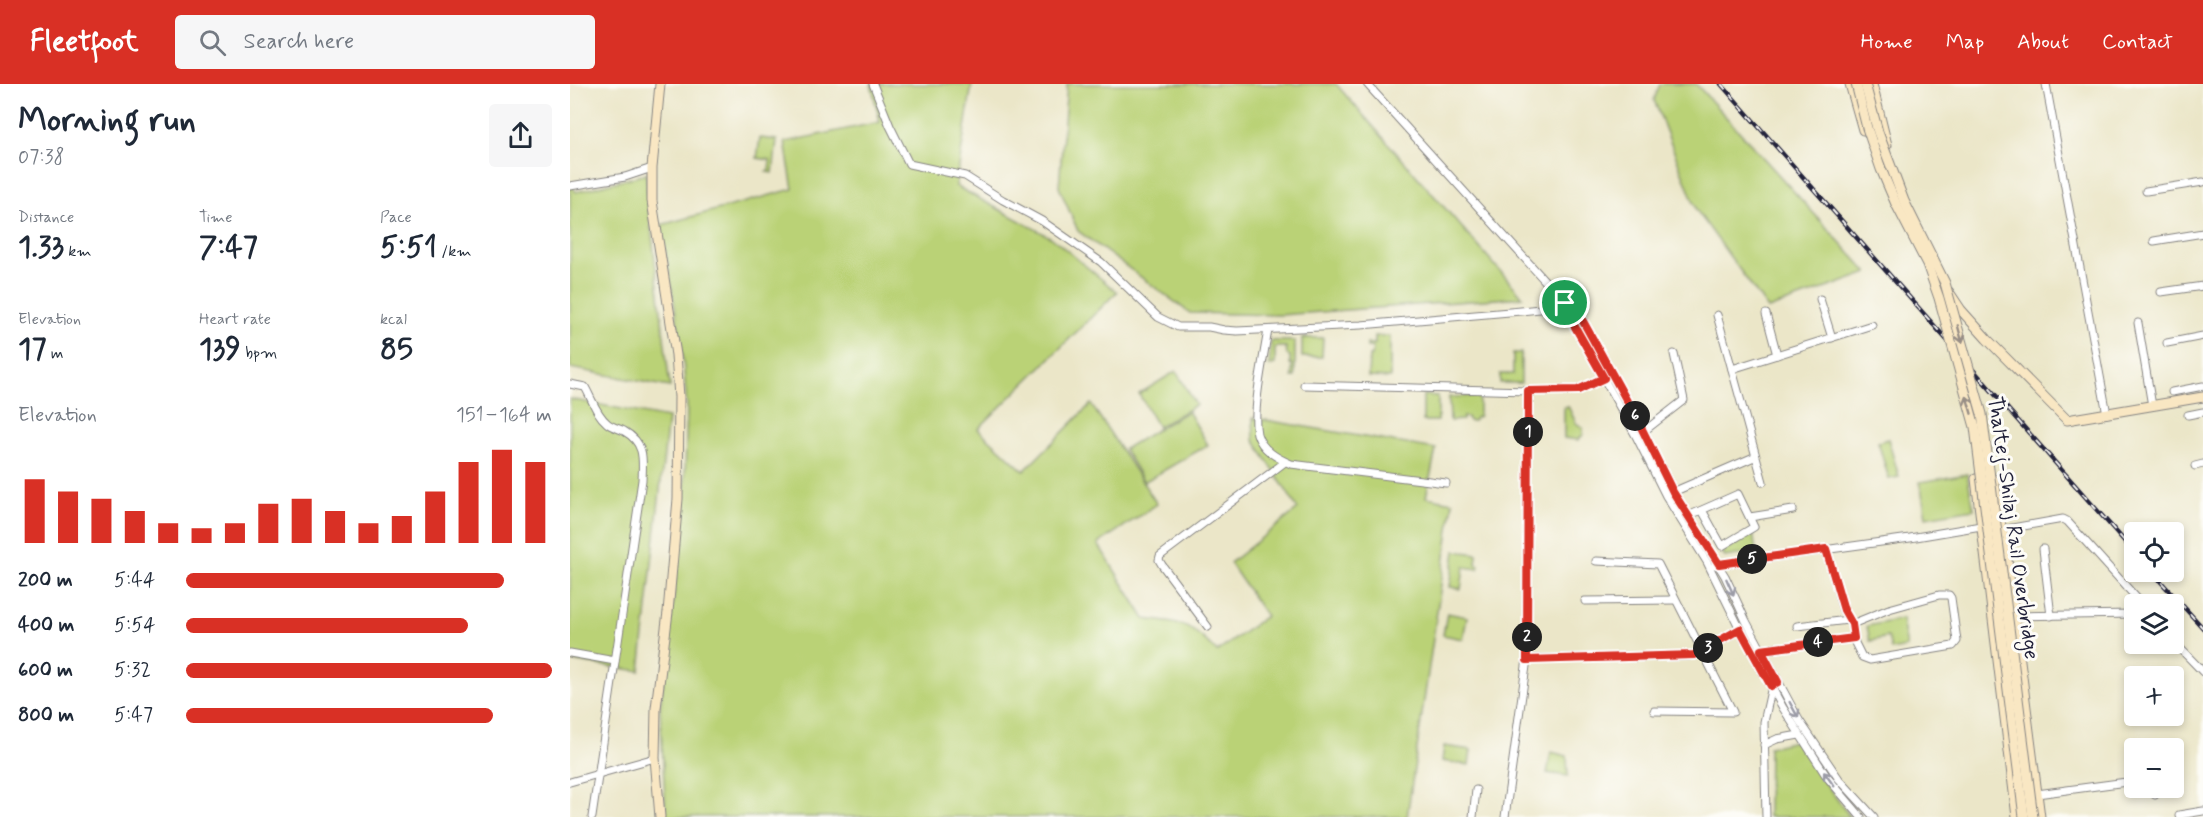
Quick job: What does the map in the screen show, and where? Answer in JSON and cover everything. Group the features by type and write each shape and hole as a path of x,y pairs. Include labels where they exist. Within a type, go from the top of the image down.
{"street":[{"path":"660,84 652,168 653,212 676,355 679,397 678,499 668,612 656,708 655,758 660,817"},
{"path":"873,84 909,164 965,176 1042,221 1101,262 1158,317 1178,327 1209,327 1230,331 1361,325 1549,308 1565,303 1574,305 1673,492 1719,564 1761,650 1799,720 1829,765 1855,798 1874,817"},
{"path":"1367,84 1565,303 1566,311 1666,496 1709,567 1740,629 1799,735 1827,777 1861,817"},
{"path":"1850,84 1869,148 1892,205 1928,273 1944,284"},
{"name":"Thaltej-Shilaj Rail Overbridge","path":"1856,84 1881,169 1927,264 1939,298 1975,427 2024,817"},
{"name":"Thaltej-Shilaj Rail Overbridge","path":"1865,84 1878,132 1904,201 1945,283 1982,414 2033,817"},
{"path":"1872,84 1888,150 1906,196 1943,276 1944,284 1954,301 1987,339 2067,420 2203,397"},
{"path":"2046,84 2108,414"},
{"path":"570,186 625,177 652,168"},
{"path":"2146,191 2203,182"},
{"path":"2154,241 2203,233"},
{"path":"2161,292 2203,286"},
{"path":"1820,299 1832,338"},
{"path":"1766,314 1777,355"},
{"path":"1718,315 1754,457 1763,482"},
{"path":"2138,323 2152,406"},
{"path":"1732,369 1872,325"},
{"path":"1268,330 1256,417 1258,435 1265,448 1278,459 1286,462 1446,483"},
{"path":"2167,343 2203,336"},
{"path":"1643,432 1684,400 1674,354"},
{"path":"1305,385 1528,391 1578,390 1604,378"},
{"path":"570,384 585,387 598,413 607,424 633,437 642,450 642,480 592,817"},
{"path":"2172,392 2203,386"},
{"path":"1505,817 1527,660 1528,391"},
{"path":"2188,415 2203,412"},
{"path":"1673,492 1754,457"},
{"path":"1208,627 1159,560 1161,556 1286,462"},
{"path":"2017,817 1975,483 1980,478 1994,479 2015,616 2040,817"},
{"path":"1688,516 1738,494 1754,527 1722,546 1702,510"},
{"path":"1750,517 1793,510"},
{"path":"1983,539 1987,534 2063,519 2133,594"},
{"path":"1709,567 1981,526"},
{"path":"1797,626 1850,622 1925,597 1939,595 1951,598 1957,641 1948,648 1870,660 1862,657 1854,638 1850,622 1826,549"},
{"path":"2043,549 2051,616"},
{"path":"1596,561 1658,564 1733,712 1654,711"},
{"path":"1585,601 1676,600"},
{"path":"2015,616 2124,614"},
{"path":"1527,660 1689,656 1701,652 1740,629"},
{"path":"1761,650 1854,638"},
{"path":"2184,652 2203,672"},
{"path":"570,653 615,661"},
{"path":"1766,817 1764,722 1771,686 1778,682"},
{"path":"1764,745 1777,739 1799,735"},
{"path":"570,782 655,758"},
{"path":"2037,794 2124,782"},
{"path":"1473,817 1476,790"},
{"path":"2179,815 2203,811"}],"green space":[{"path":"871,84 972,84 956,186 1052,238 1117,292 978,429 1024,471 1091,404 1157,504 1098,544 1145,619 1185,626 1200,635 1217,652 1266,616 1230,563 1298,509 1254,440 1253,418 1436,449 1426,497 1453,502 1407,817 666,817 660,708 684,510 687,406 682,349 661,225 793,189 785,142 880,122"},
{"path":"1067,84 1336,84 1523,297 1280,315 1190,313 1078,231 1059,187"},
{"path":"1660,84 1696,84 1868,273 1768,309 1697,211 1654,100"},
{"path":"760,138 777,140 773,173 766,172 769,170 770,160 757,158"},
{"path":"646,174 670,387 570,368 570,183 576,192"},
{"path":"1375,336 1390,336 1390,378 1368,377 1369,356 1372,356 1373,347 1367,347 1367,344 1375,344"},
{"path":"1302,338 1323,338 1322,357 1302,357"},
{"path":"1271,341 1295,341 1295,377 1292,377 1292,364 1290,364 1290,356 1287,355 1286,347 1275,347 1275,364 1269,366"},
{"path":"1513,353 1521,353 1521,383 1500,383 1500,374 1513,374"},
{"path":"1176,371 1196,405 1158,427 1139,394"},
{"path":"1423,395 1438,396 1438,421 1423,421"},
{"path":"1479,396 1479,416 1474,421 1463,417 1463,420 1450,421 1449,397"},
{"path":"570,399 668,418 640,671 570,661"},
{"path":"1568,406 1576,423 1583,428 1583,435 1578,440 1564,438 1564,407"},
{"path":"1188,411 1208,445 1144,482 1124,449"},
{"path":"1888,439 1899,477 1889,479 1878,442"},
{"path":"1967,474 1974,509 1926,517 1920,482"},
{"path":"1753,533 1756,552 1725,557 1722,552"},
{"path":"1455,551 1477,554 1476,564 1479,565 1478,569 1464,567 1461,589 1450,587"},
{"path":"1447,613 1467,617 1463,639 1443,635"},
{"path":"1902,619 1907,647 1891,650 1888,637 1870,641 1867,626"},
{"path":"1795,741 1850,817 1768,817 1769,747"},
{"path":"1444,746 1471,750 1469,765 1442,761"},
{"path":"1551,752 1567,756 1568,776 1547,773"}],"railway":[{"path":"1721,84 2124,541"},
{"path":"2161,582 2203,628"}],"route":[{"path":"1565,303 1574,305 1638,421 1673,492 1719,564 1826,549 1844,610 1852,624 1854,638 1761,650 1778,682 1771,686 1740,629 1701,652 1689,656 1527,660 1528,391 1578,390 1604,378 1566,311 1565,303"}]}
